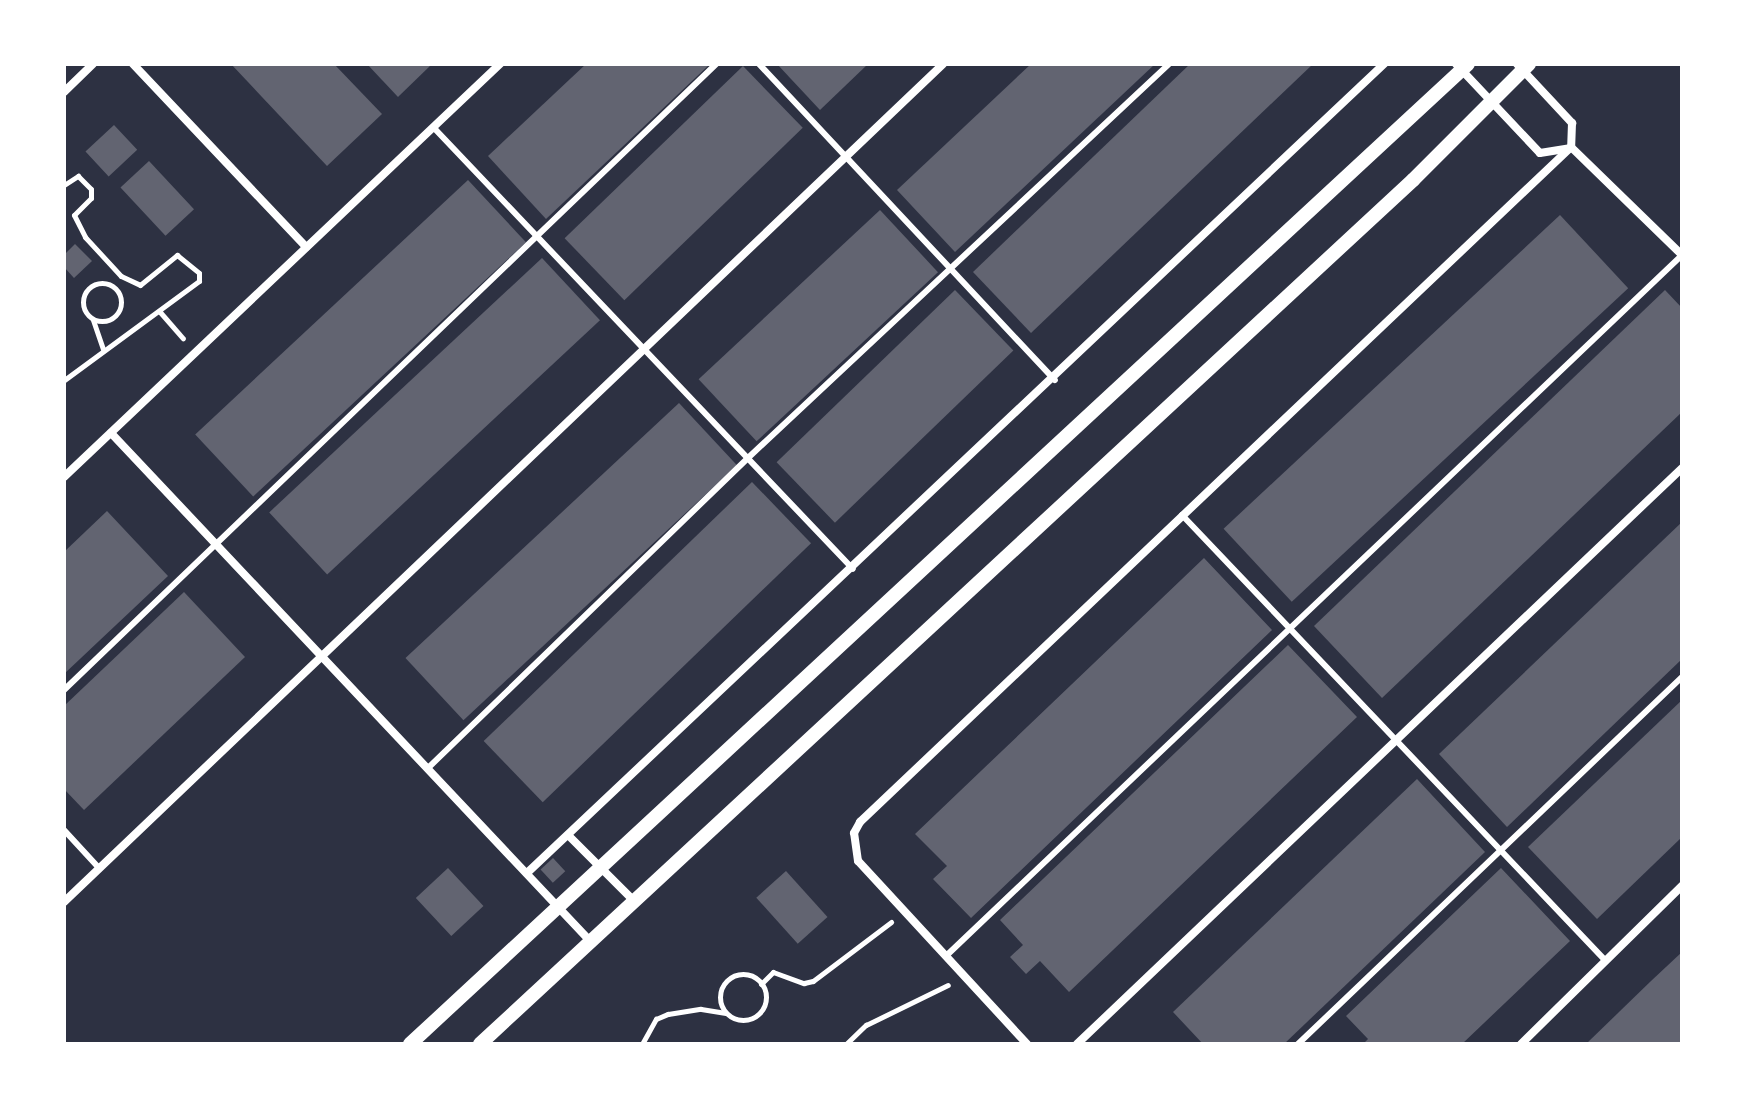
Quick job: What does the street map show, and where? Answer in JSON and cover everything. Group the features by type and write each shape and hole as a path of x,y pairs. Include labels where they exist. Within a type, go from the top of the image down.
{"street":[{"path":"64,92 93,64"},
{"path":"133,64 306,247"},
{"path":"64,477 500,64"},
{"path":"64,902 647,350 943,64"},
{"path":"527,873 1055,380 1384,64"},
{"path":"410,1044 602,869 1462,66 1491,102 1540,153 1571,147"},
{"path":"480,1044 592,943 1491,102 1523,66 1572,123 1571,147 869,812 854,833 858,861 1027,1044"},
{"path":"1571,147 1682,255"},
{"path":"111,433 592,943"},
{"path":"1077,1044 1399,741 1682,468"},
{"path":"568,835 635,902"},
{"path":"1521,1044 1604,959 1682,886"}],"lane":[{"path":"64,690 537,232 716,64"},
{"path":"759,64 1055,380"},
{"path":"427,769 749,457 1169,64"},
{"path":"434,128 537,232 853,569"},
{"path":"946,956 1682,255"},
{"path":"1182,515 1604,959"},
{"path":"1298,1044 1682,677"},
{"path":"64,830 99,868"}],"path":[{"path":"64,185 78,176 91,189 91,198 74,215 85,237 121,276 140,285 183,256 199,281 64,380"},
{"path":"103,349 93,319 83,302 92,286 111,285 121,276"},
{"path":"93,319 103,321 119,311 122,301 111,285"},
{"path":"160,312 195,350"},
{"path":"761,984 773,972 804,983 813,981 904,912"},
{"path":"846,1044 866,1025 937,993 963,975"},
{"path":"642,1044 656,1019 668,1014 701,1009 727,1014 735,1019 755,1017 766,1000 761,984 751,976 731,977 720,995 727,1014"}],"building":[{"path":"231,64 334,64 382,114 327,166"},
{"path":"367,64 432,64 398,97"},
{"path":"586,64 710,64 546,219 488,156"},
{"path":"777,64 868,64 820,110"},
{"path":"1031,64 1155,64 955,252 897,190"},
{"path":"1190,64 1313,64 1031,333 973,272"},
{"path":"743,66 803,128 624,300 565,238"},
{"path":"114,125 137,150 109,176 85,152"},
{"path":"149,161 194,209 165,236 120,188"},
{"path":"468,180 526,242 253,497 195,434"},
{"path":"880,210 938,272 757,441 699,379"},
{"path":"1560,215 1628,288 1292,602 1224,529"},
{"path":"75,244 92,261 74,278 64,267 64,255"},
{"path":"542,258 600,320 327,575 269,512"},
{"path":"955,290 1013,350 835,523 777,462"},
{"path":"1665,290 1682,308 1682,412 1382,698 1314,626"},
{"path":"679,403 737,465 463,720 405,658"},
{"path":"752,482 811,543 543,802 484,741"},
{"path":"107,511 168,576 64,674 64,552"},
{"path":"1682,522 1682,659 1507,827 1439,754"},
{"path":"1204,558 1272,630 971,918 933,879 947,866 915,834"},
{"path":"184,592 245,657 84,810 64,789 64,706"},
{"path":"1288,645 1357,717 1069,992 1040,961 1026,974 1010,957 1023,945 1000,920"},
{"path":"1682,700 1682,837 1597,919 1528,847"},
{"path":"1417,779 1485,852 1284,1044 1203,1044 1173,1012"},
{"path":"553,858 565,871 553,883 541,870"},
{"path":"448,868 483,906 451,936 416,898"},
{"path":"1501,868 1570,941 1462,1044 1363,1044 1368,1039 1346,1016"},
{"path":"786,871 827,917 798,944 756,898"},
{"path":"1682,952 1682,1044 1586,1044 1651,981"}]}
